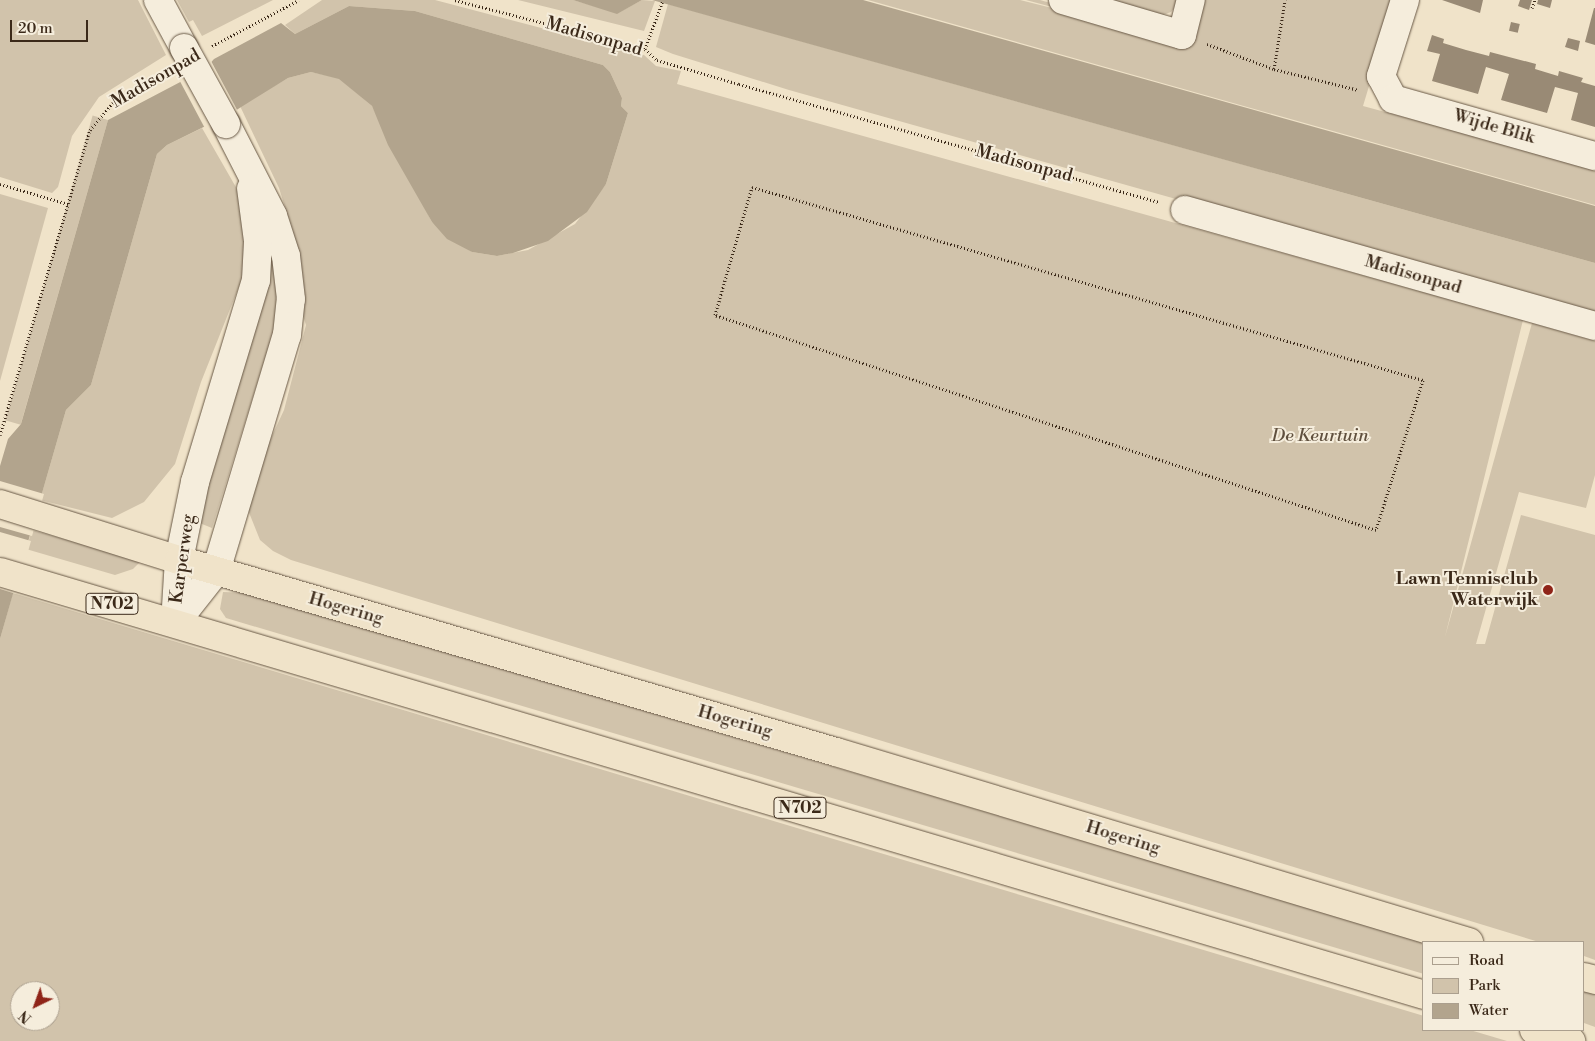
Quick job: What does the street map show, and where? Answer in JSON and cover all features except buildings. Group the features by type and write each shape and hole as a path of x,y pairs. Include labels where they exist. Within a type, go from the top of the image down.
{"highway":[{"name":"Hogering","path":"0,504 179,560 836,752 1466,941"},
{"name":"N702","path":"0,572 175,622 1422,995"},
{"path":"1537,1031 1571,1041"}],"street":[{"name":"Karperweg","path":"158,0 186,56 226,124 273,216 283,248 291,298 286,335 216,571 175,622"},
{"path":"1063,0 1182,35 1191,0"},
{"path":"1393,99 1381,76 1405,0"},
{"name":"Wijde Blik","path":"1393,99 1595,156"},
{"name":"Karperweg","path":"175,622 179,560 195,482 256,280 258,241 249,169"},
{"name":"Madisonpad","path":"1185,210 1595,326"}],"path":[{"name":"Madisonpad","path":"0,434 84,144 101,113 114,101 186,56 299,0"},
{"name":"Madisonpad","path":"455,0 645,49 657,60 730,82 1185,210"},
{"path":"645,49 663,0"},
{"path":"1274,69 1285,0"},
{"path":"1532,8 1535,0"},
{"path":"1182,35 1274,69 1393,99"},
{"path":"0,184 68,204"},
{"path":"752,187 1423,380 1376,530 715,315 752,187"}],"green space":[{"path":"0,0 138,0 166,55 99,97 72,136 58,187 52,193 0,177"},
{"path":"177,0 273,0 202,36 193,20 189,22"},
{"name":"De Keurtuin","path":"322,0 435,0 644,55 656,66 681,71 677,84 1523,320 1445,637 1532,323 1595,341 1595,475 1586,508 1519,492 1476,644 1485,644 1521,515 1595,535 1595,960 1585,956 1585,941 1536,941 291,560 273,551 260,540 248,510 259,464 284,410 306,325 300,306 293,232 279,188 240,106 288,78 311,72 339,78 372,106 432,222 472,252 497,256 528,250 575,224 606,184 628,113 621,106 622,98 610,72 603,65 415,11 349,6 295,34 285,25"},
{"path":"518,0 573,0 618,13 642,0 655,1 644,31"},
{"path":"868,0 1020,0 1104,21 1026,0 1040,0 1185,42 1197,0 1395,0 1363,106 1595,169 1595,205"},
{"path":"1112,0 1181,0 1171,12 1163,15"},
{"path":"668,4 1595,263 1595,317 789,90 673,54 656,47"},
{"path":"93,116 108,120 21,425 5,420"},
{"path":"202,128 237,189 246,240 242,279 201,382 175,464 144,502 112,518 40,500 66,410 91,385 157,154 167,145"},
{"path":"0,194 48,208 0,381"},
{"path":"269,257 277,260 282,304 212,528 197,522"},
{"path":"32,530 141,561 133,569 115,575 26,549"},
{"path":"223,592 248,593 1422,941 1422,973 226,618 220,609"},
{"path":"13,593 1422,1015 1422,1031 1473,1031 1507,1041 0,1041 0,639"},
{"path":"1585,991 1595,994 1595,1027 1585,1023"}],"water":[{"path":"573,0 642,0 617,14"},
{"path":"652,0 863,0 1595,206 1595,263"},
{"path":"349,6 415,11 603,65 610,72 622,98 621,106 628,113 606,184 587,212 548,241 513,253 497,256 472,252 447,239 432,222 388,145 372,106 339,79 311,72 288,78 230,114 167,145 157,154 91,385 66,410 0,639 0,466 8,439 21,424 108,120 205,69 214,59 281,23 295,34"}],"pier":[{"path":"210,59 238,111 205,128 177,76"},
{"path":"0,481 44,494 32,536 0,527"},
{"path":"0,532 31,541 16,594 0,589"}],"place":[{"name":"Lawn Tennisclub Waterwijk","path":"1548,590"}]}
